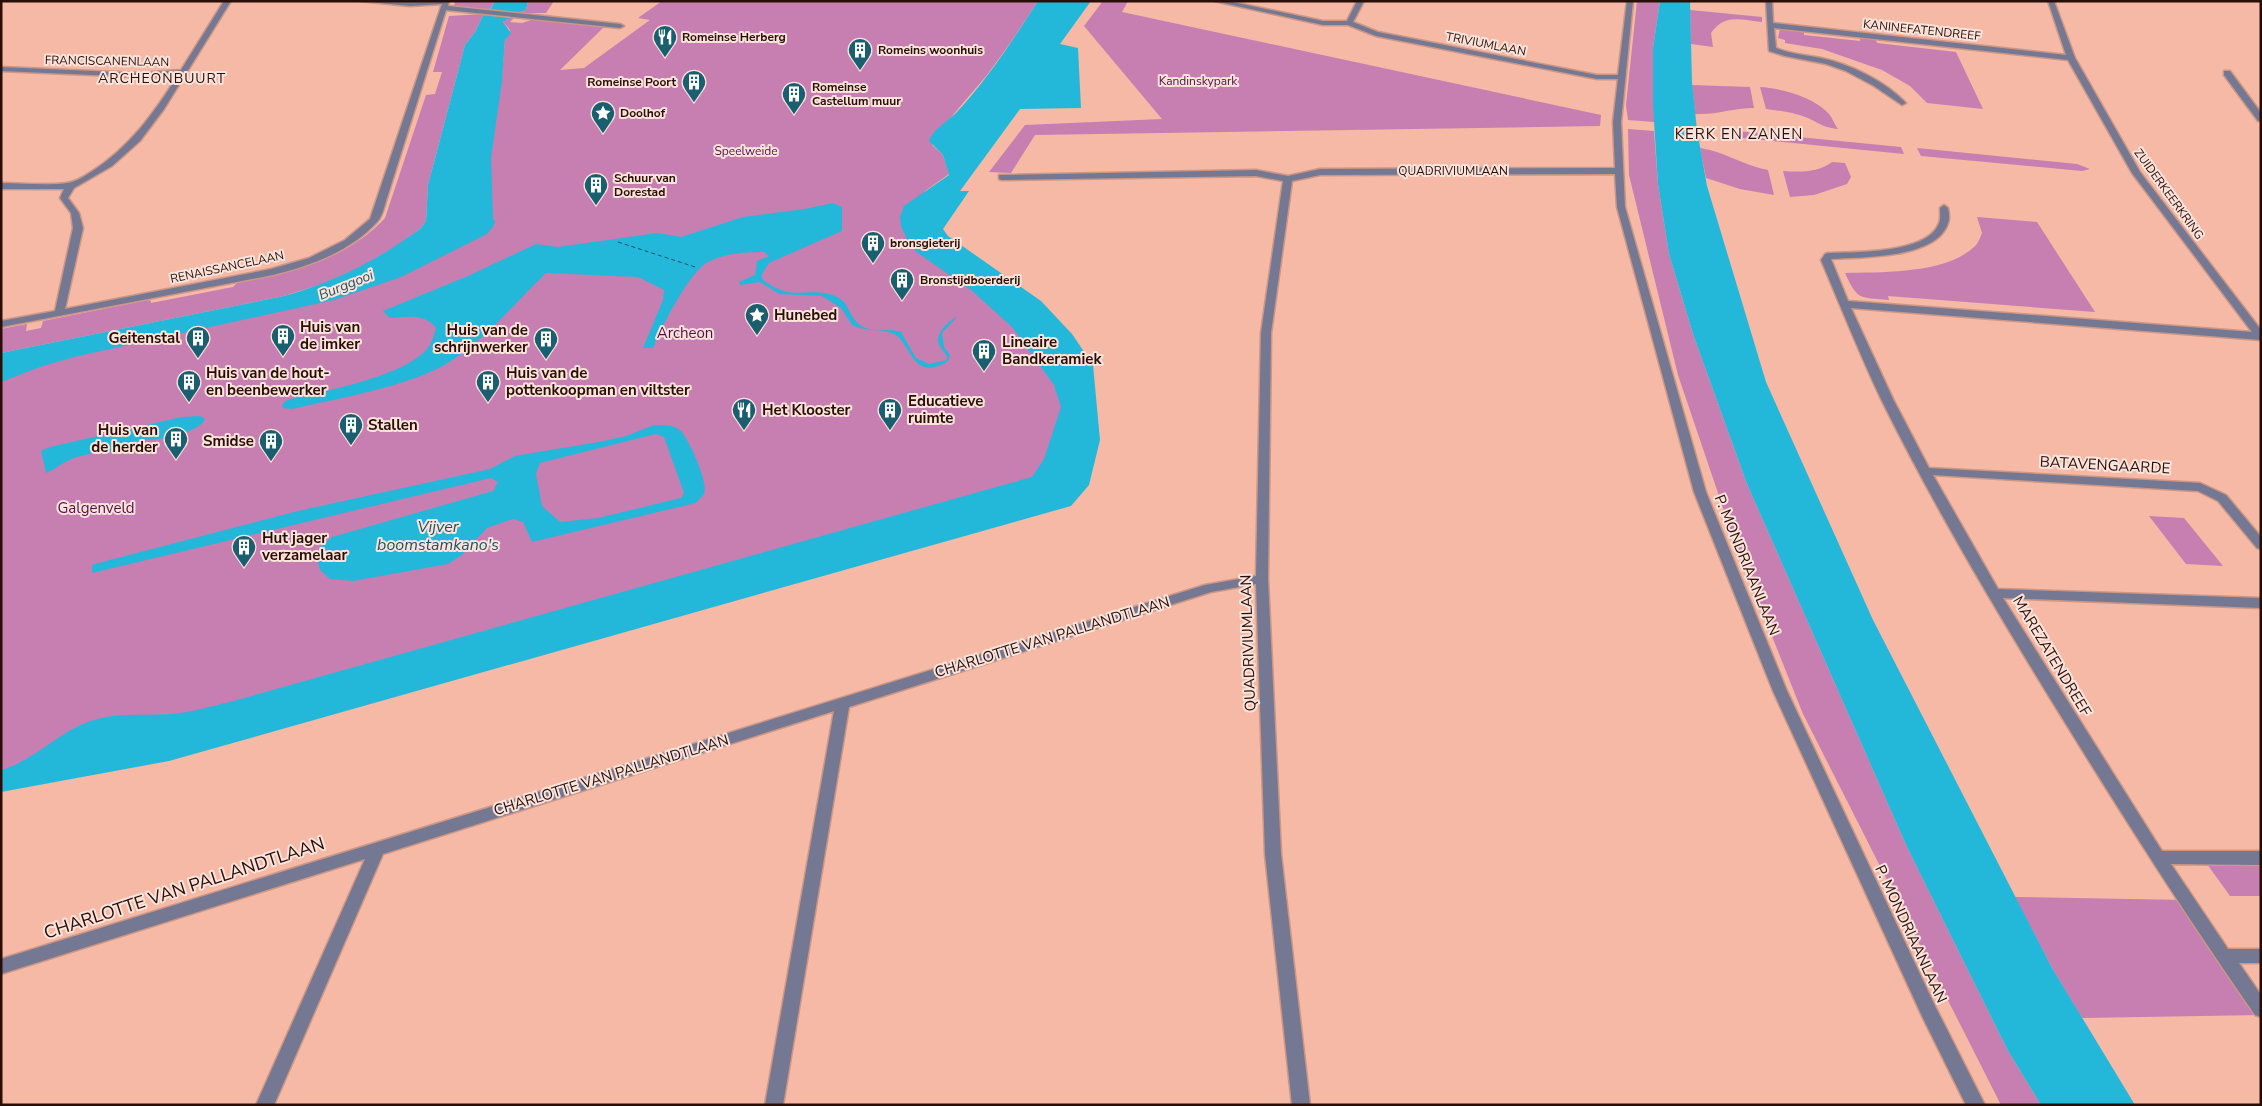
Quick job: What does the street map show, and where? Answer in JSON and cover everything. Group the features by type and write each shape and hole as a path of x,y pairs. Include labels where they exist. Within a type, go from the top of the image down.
{"street":[{"path":"1,186 70,186 96,175 129,149 152,123 228,1"},
{"path":"364,1 445,4 473,11 620,26"},
{"name":"TRIVIUMLAAN","path":"1217,1 1323,23 1349,23 1376,34 1597,77 1620,77"},
{"path":"1349,23 1361,1"},
{"name":"P. MONDRIAANLAAN","path":"1630,1 1620,77 1617,122 1621,207 1700,492 1780,691 1928,1010 1976,1105"},
{"path":"1769,1 1772,49 1829,62 1859,74 1882,87 1902,103"},
{"name":"ZUIDERKEERKRING","path":"2050,1 2072,58 2142,182 2260,336"},
{"name":"RENAISSANCELAAN","path":"1,324 273,272 312,260 348,242 374,220 382,201 445,4"},
{"name":"KANINEFATENDREEF","path":"1770,25 2072,58"},
{"name":"FRANCISCANENLAAN","path":"1,69 139,75 183,72"},
{"path":"2227,73 2261,119"},
{"name":"QUADRIVIUMLAAN","path":"1002,176 1256,173 1288,179 1320,172 1618,171"},
{"name":"QUADRIVIUMLAAN","path":"1288,179 1266,333 1262,579 1273,854 1301,1105"},
{"path":"58,314 78,228 75,213 64,198 70,186"},
{"name":"MAREZATENDREEF","path":"1944,208 1945,221 1942,230 1914,247 1874,254 1828,256 1826,260 1896,418 1994,593 2057,700 2222,956 2261,1009"},
{"path":"1844,304 2260,336"},
{"name":"BATAVENGAARDE","path":"1926,471 2200,487 2222,498 2260,544"},
{"name":"CHARLOTTE VAN PALLANDTLAAN","path":"1,967 1210,588 1262,579"},
{"path":"1994,593 2261,603"},
{"path":"774,1105 843,702"},
{"path":"265,1105 378,848"},
{"path":"2158,857 2261,858"},
{"path":"2222,956 2261,956"}],"green space":[{"path":"455,1 495,1 489,11 454,6"},
{"path":"528,1 554,1 546,13 517,13 526,10"},
{"name":"Archeon","path":"662,1 1038,1 994,66 951,117 932,145 943,155 949,174 925,191 920,227 1071,382 1034,491 1,786 1,357 315,298 421,261 502,76 505,40 510,30 503,22 509,17 514,18 510,22 522,23 534,19 604,27 560,70 584,68 650,20 638,18"},
{"name":"Kandinskypark","path":"1103,1 1128,1 1122,12 1601,115 1600,126 1035,135 1011,173 989,172 1025,125 1162,119 1084,26"},
{"path":"1637,1 1660,1 1653,48 1654,122 1628,120 1626,105"},
{"path":"1690,10 1762,17 1762,22 1740,19 1728,20 1716,27 1711,33 1713,47 1691,44"},
{"path":"484,14 475,32 465,45 428,185 426,221 420,229 398,245 362,267 325,283 284,296 1,353 1,329 27,324 26,331 41,328 43,321 148,300 151,303 233,287 237,283 277,275 317,262 353,244 385,218 426,95 435,94 442,72 433,72 449,16"},
{"path":"1780,29 1804,32 1804,35 1860,41 1860,38 1876,40 1877,43 1956,52 1983,109 1927,103 1910,86 1882,70 1822,49 1785,43 1785,40 1778,38"},
{"path":"1692,85 1750,87 1754,108 1695,114"},
{"path":"1760,87 1786,91 1813,102 1829,114 1838,129 1824,126 1796,114 1766,109"},
{"path":"1628,129 1654,131 1658,184 1669,254 1693,334 1747,484 1907,847 2007,1049 2041,1105 2001,1105 1803,714 1736,546 1678,375 1629,175"},
{"path":"1725,130 1901,147 1904,154 1743,138 1725,134"},
{"path":"1700,148 1768,170 1774,195 1740,189 1706,178"},
{"path":"1917,148 2077,164 2090,169 2082,171 1921,156"},
{"path":"1832,162 1845,163 1851,177 1847,184 1814,195 1790,197 1783,171 1815,170"},
{"path":"1977,217 2037,222 2095,312 1888,296 1889,300 1865,298 1853,289 1845,273 1913,270 1930,267 1962,256 1979,241 1982,233"},
{"path":"2149,516 2184,518 2223,566 2186,564"},
{"path":"2207,864 2261,865 2261,896 2230,896"},
{"path":"2015,897 2186,900 2261,1015 2082,1018 2052,968"}],"water":[{"name":"Burggooi","path":"495,1 528,1 526,10 517,13 503,22 511,33 505,40 502,81 491,158 493,219 495,221 487,234 401,277 334,300 74,357 40,367 1,382 1,353 284,296 339,277 388,251 420,229 426,221 428,185 465,45 475,32 484,14 490,10"},
{"path":"1038,1 1091,1 1060,44 1078,48 1081,108 1020,109 960,191 969,191 943,229 948,236 1041,301 1072,334 1093,365 1100,440 1089,485 1071,506 169,761 1,792 1,770 13,766 68,732 91,721 120,715 161,715 193,711 230,702 1032,477 1044,459 1061,407 1054,385 1012,327 971,290 915,251 901,226 900,217 904,206 949,175 943,155 929,141 931,137 937,129 956,113 978,87"},
{"path":"1660,1 1690,1 1692,83 1697,130 1707,186 1766,382 1873,620 2052,968 2135,1105 2041,1105 2007,1049 1907,847 1747,484 1693,334 1669,254 1658,184 1653,106 1653,48"},
{"path":"833,203 842,207 842,231 769,263 762,274 762,279 783,291 816,292 835,296 844,302 853,318 860,325 874,330 901,332 916,358 929,364 947,360 947,356 940,347 938,338 944,327 957,317 942,333 944,347 950,355 948,361 936,367 927,368 920,365 900,338 884,331 862,329 852,325 841,308 822,296 779,294 760,282 740,285 739,282 755,275 757,261 769,256 764,252 743,253 715,259 701,268 676,301 653,348 643,348 663,300 664,290 638,277 546,273 478,340 454,359 438,368 419,377 376,390 292,409 283,408 282,405 287,400 362,382 416,359 429,347 436,328 432,323 421,318 390,318 383,311 468,276 536,244 558,247 657,233 681,237 743,217 805,209"},
{"path":"200,416 205,419 201,424 176,436 141,440 116,451 77,457 46,473 41,451 50,447 182,417"},
{"name":"Vijver boomstamkano's","path":"654,425 672,426 681,431 693,452 701,472 704,481 704,494 696,503 532,542 523,522 513,519 487,528 462,555 448,564 353,581 330,579 321,571 316,558 321,547 332,537 493,491 498,482 491,478 92,573 92,565 298,511 490,469 515,456 626,436","holes":["656,434 664,437 684,493 681,498 598,518 560,522 542,506 536,474 540,463"]}],"ferry route":[{"path":"618,242 695,267"}],"place":[{"name":"Romeinse Herberg","path":"665,58"},
{"name":"Romeins woonhuis","path":"860,71"},
{"name":"Romeinse Poort","path":"694,103"},
{"name":"Romeinse Castellum muur","path":"794,115"},
{"name":"Doolhof","path":"603,134"},
{"name":"Schuur van Dorestad","path":"596,206"},
{"name":"bronsgieterij","path":"873,264"},
{"name":"Bronstijdboerderij","path":"902,301"},
{"name":"Hunebed","path":"757,336"},
{"name":"Huis van de imker","path":"283,357"},
{"name":"Geitenstal","path":"198,359"},
{"name":"Huis van de schrijnwerker","path":"546,360"},
{"name":"Lineaire Bandkeramiek","path":"984,372"},
{"name":"Huis van de hout- en beenbewerker","path":"189,403"},
{"name":"Huis van de pottenkoopman en viltster","path":"488,403"},
{"name":"Het Klooster","path":"744,431"},
{"name":"Educatieve ruimte","path":"890,431"},
{"name":"Stallen","path":"351,446"},
{"name":"Huis van de herder","path":"176,460"},
{"name":"Smidse","path":"271,462"},
{"name":"Hut jager verzamelaar","path":"244,568"}],"district":[{"name":"ARCHEONBUURT","path":"162,78"},
{"name":"KERK EN ZANEN","path":"1739,134"}],"park label":[{"name":"Speelweide","path":"746,151"},
{"name":"Galgenveld","path":"96,508"}]}
